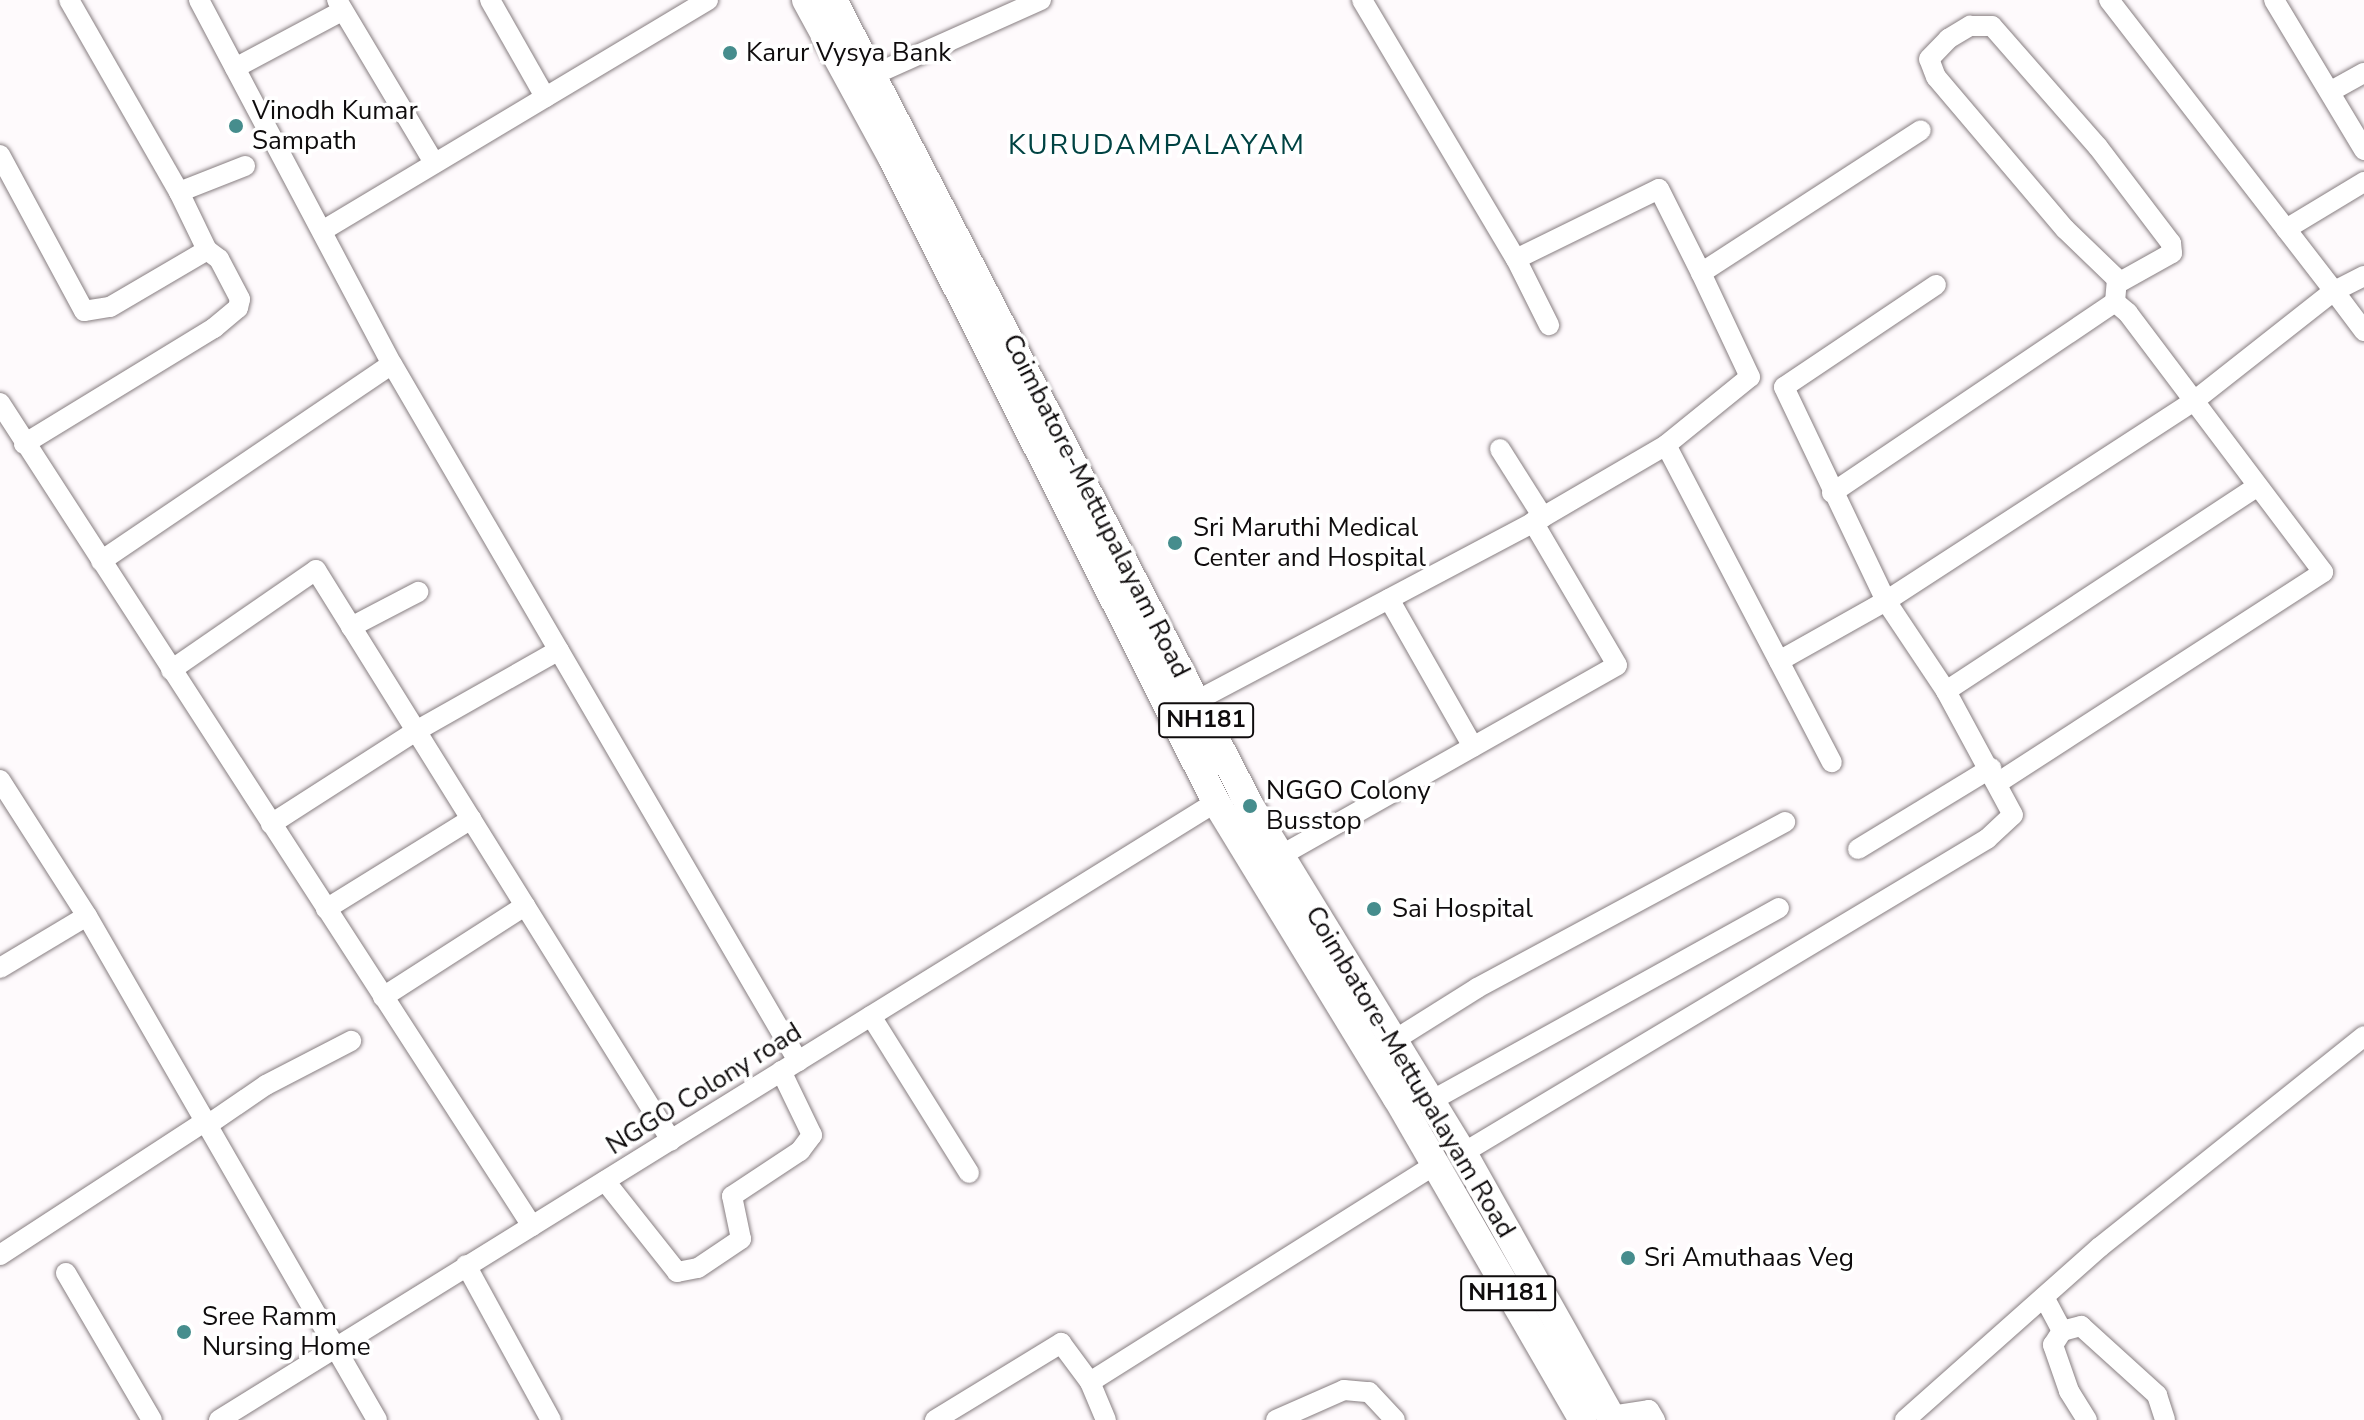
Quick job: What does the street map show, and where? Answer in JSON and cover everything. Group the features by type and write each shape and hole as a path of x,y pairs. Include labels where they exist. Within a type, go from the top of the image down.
{"highway":[{"name":"NH181","path":"806,0 892,158 1216,802 1436,1164 1602,1419"},
{"name":"Coimbatore-Mettupalayam Road","path":"833,0 1240,787 1429,1102 1463,1153 1602,1419"},
{"path":"1216,802 1240,787"}],"street":[{"path":"24,444 214,328 238,308 236,288 219,259 207,250 179,192 69,0"},
{"path":"199,0 392,364 559,650 790,1066 812,1135 800,1151 732,1196 741,1239 698,1268 677,1272 605,1181"},
{"path":"490,0 545,97"},
{"path":"322,231 708,0"},
{"path":"873,75 1041,0"},
{"path":"1362,0 1516,259 1549,325"},
{"path":"2109,0 2364,331"},
{"path":"2274,0 2333,90 2364,150"},
{"path":"235,68 338,6 434,163"},
{"path":"1832,493 2116,292 2172,253 2171,243 2098,147 1992,26 1970,26 1948,39 1929,59 1936,77 2116,292 2323,572 1995,775 1858,849"},
{"path":"2333,90 2364,73"},
{"path":"1701,273 1921,130"},
{"path":"0,155 84,311 110,307 207,250"},
{"path":"179,192 245,166"},
{"path":"2286,229 2364,182"},
{"path":"1196,701 1538,520 1666,445 1750,377 1659,189 1516,259"},
{"path":"1779,661 1886,601 2194,401 2334,291 2364,276"},
{"path":"1463,1153 1987,839 2013,815 1995,775 1946,691 1886,601 1784,387 1936,285"},
{"path":"101,561 392,364"},
{"path":"0,403 532,1226"},
{"path":"1666,445 1832,762"},
{"path":"1280,856 1617,665 1500,449"},
{"path":"1946,691 2258,486"},
{"path":"171,670 316,570 671,1140"},
{"path":"351,627 418,592"},
{"path":"1389,599 1473,747"},
{"path":"271,824 416,731 559,650"},
{"path":"0,780 87,916 208,1122 333,1349 377,1420"},
{"name":"NGGO Colony road","path":"219,1420 1216,802"},
{"path":"326,909 471,819"},
{"path":"1393,1041 1477,988 1785,822"},
{"path":"383,997 525,906"},
{"path":"1429,1102 1779,908"},
{"path":"0,968 87,916"},
{"path":"871,1016 969,1173"},
{"path":"1905,1420 2044,1297 2364,1036"},
{"path":"0,1255 266,1085 351,1041"},
{"path":"1090,1382 1436,1164"},
{"path":"466,1265 551,1420"},
{"path":"66,1273 152,1420"},
{"path":"2044,1297 2062,1331"},
{"path":"2087,1420 2069,1391 2053,1345 2062,1331 2081,1326 2157,1395 2165,1420"},
{"path":"935,1420 1061,1343 1090,1382 1106,1420"},
{"path":"1276,1420 1344,1390 1369,1392 1395,1420"},
{"path":"1602,1419 1649,1410 1655,1420"}],"place":[{"name":"Karur Vysya Bank","path":"730,53"},
{"name":"Vinodh Kumar Sampath","path":"236,126"},
{"name":"Sri Maruthi Medical Center and Hospital","path":"1175,543"},
{"name":"NGGO Colony Busstop","path":"1250,806"},
{"name":"Sai Hospital","path":"1374,909"},
{"name":"Sri Amuthaas Veg","path":"1628,1258"},
{"name":"Sree Ramm Nursing Home","path":"184,1332"}],"district":[{"name":"KURUDAMPALAYAM","path":"1157,145"}]}
